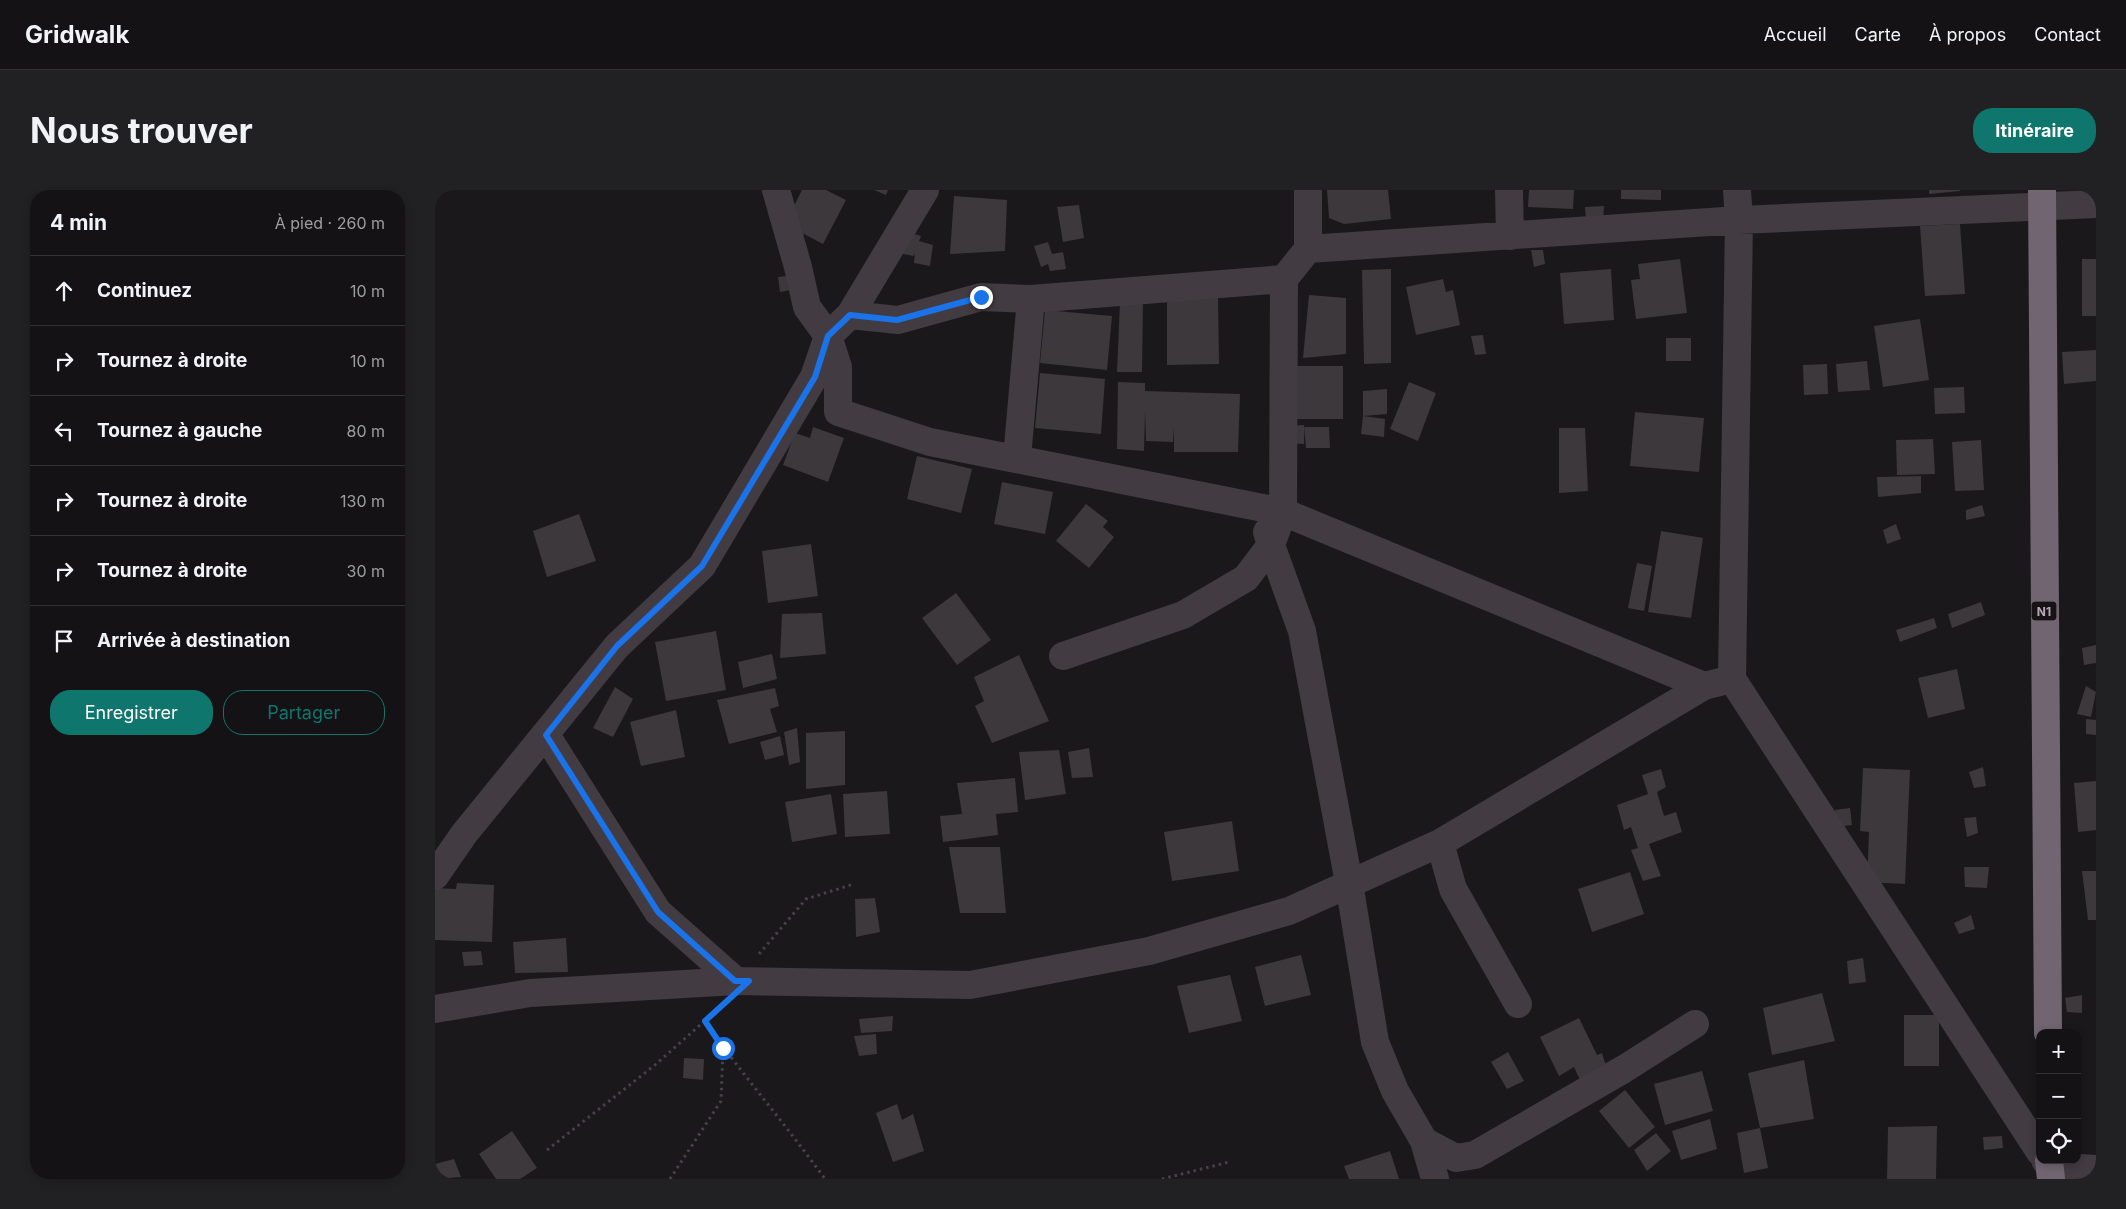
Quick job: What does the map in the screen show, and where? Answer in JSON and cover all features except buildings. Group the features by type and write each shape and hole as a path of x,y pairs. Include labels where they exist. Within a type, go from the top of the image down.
{"highway":[{"name":"N1","path":"2041,199 2048,1029"}],"street":[{"path":"776,190 798,266 807,307 828,336 838,367 838,412 930,442 1257,505 1283,512 1704,686"},
{"path":"435,876 464,834 617,646 702,566 815,377 828,336 850,315 925,190"},
{"path":"1063,656 1183,615 1246,578 1271,545 1283,512 1284,279 1308,249 1308,190"},
{"path":"1509,190 1510,236"},
{"path":"1737,190 1739,220 1732,679 2036,1147"},
{"path":"1308,249 2041,199 2096,204"},
{"path":"850,315 897,320 981,297 1031,300 1284,279"},
{"path":"1017,458 1031,300"},
{"path":"1257,505 1302,631 1349,883 1375,1042 1395,1091 1424,1141 1435,1179"},
{"path":"435,1009 530,993 742,981 970,986 1149,951 1289,911 1440,843 1704,686 1732,679"},
{"path":"546,735 658,912 742,981"},
{"path":"1440,843 1453,889 1518,1004"},
{"path":"1424,1141 1455,1158 1475,1155 1624,1069 1695,1024"},
{"path":"2047,1164 2096,1169"}],"path":[{"path":"547,1150 655,1065 705,1021 742,981 806,899 854,884"},
{"path":"705,1021 723,1048 781,1119 825,1179"},
{"path":"670,1179 721,1101 723,1048"},
{"path":"1162,1179 1229,1162"}],"route":[{"path":"723,1048 705,1021 749,981 735,981 658,912 546,735 617,646 702,566 815,377 828,336 850,315 897,320 981,297"}]}
